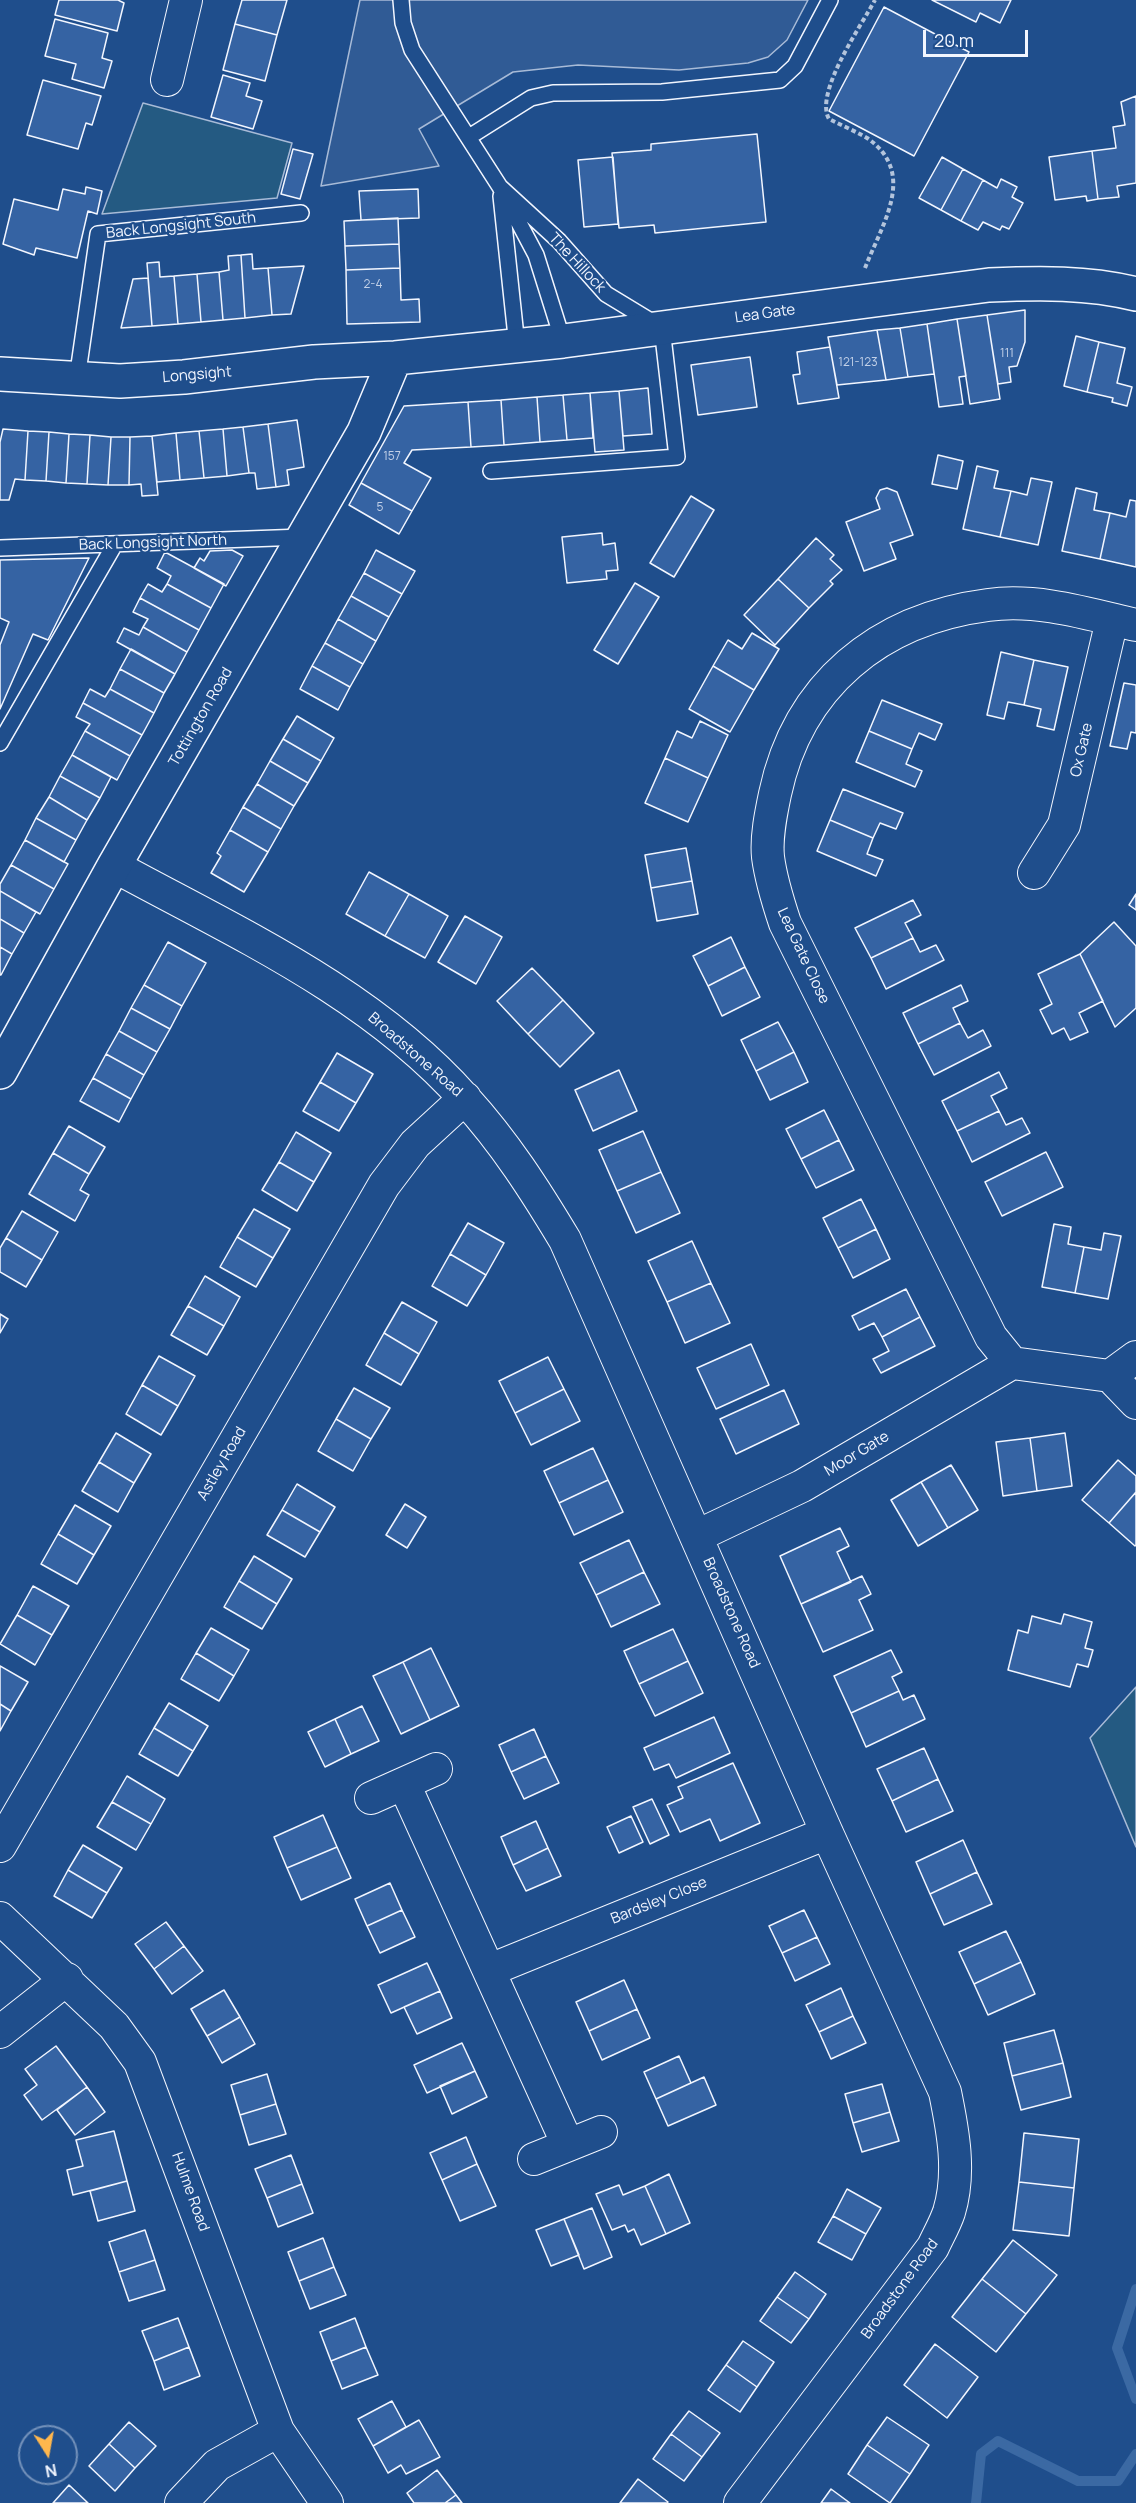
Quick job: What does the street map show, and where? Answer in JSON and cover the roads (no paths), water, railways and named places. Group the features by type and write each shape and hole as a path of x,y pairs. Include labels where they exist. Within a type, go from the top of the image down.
{"main road":[{"name":"Lea Gate","path":"394,358 563,341 990,285 1049,283 1102,286 1136,294"},
{"name":"Longsight","path":"0,374 120,381 184,377 314,362 394,358"},
{"name":"Tottington Road","path":"0,1072 114,866 364,432 394,358"}],"street":[{"path":"167,80 186,0"},
{"name":"Lea Gate Close","path":"1012,1363 991,1337 785,923 768,855 771,814 780,774 792,739 816,700 847,663 890,634 937,614 990,604 1041,605 1124,622"},
{"name":"Ox Gate","path":"1034,873 1064,825 1124,622"},
{"name":"Broadstone Road","path":"114,866 348,997 421,1056 465,1098 518,1163 565,1240 827,1833 945,2092 954,2133 955,2172 949,2212 933,2247 740,2503"},
{"name":"Astley Road","path":"0,1846 384,1185 415,1144 465,1098"},
{"path":"1110,1376 1136,1357"},
{"path":"1012,1363 1110,1376 1136,1403"},
{"name":"Moor Gate","path":"697,1536 802,1486 1012,1363"},
{"path":"371,1798 436,1769"},
{"path":"404,1784 568,2145"},
{"name":"Bardsley Close","path":"490,1970 827,1833"},
{"name":"Hulme Road","path":"0,1918 114,2026 140,2062 278,2431 327,2503"},
{"path":"0,2032 67,1979"},
{"path":"534,2158 601,2132"},
{"path":"181,2503 218,2465 278,2431"}],"lane":[{"name":"The Hillock","path":"400,0 403,23 412,51 500,187 536,255 563,341"},
{"path":"469,137 531,98 553,93 662,92 780,80 795,66 830,0"},
{"name":"The Hillock","path":"500,187 559,241 586,275 606,294 662,328"},
{"name":"The Hillock","path":"500,187 517,346"},
{"name":"Back Longsight South","path":"77,379 98,234 301,213"},
{"path":"491,471 677,457 662,328"},
{"name":"Back Longsight North","path":"0,548 305,537"},
{"path":"0,743 115,544"}],"waterway":[{"path":"1136,2289 1117,2348 1136,2399"},
{"path":"976,2503 981,2454 998,2441 1078,2481 1118,2481 1136,2454"}]}
